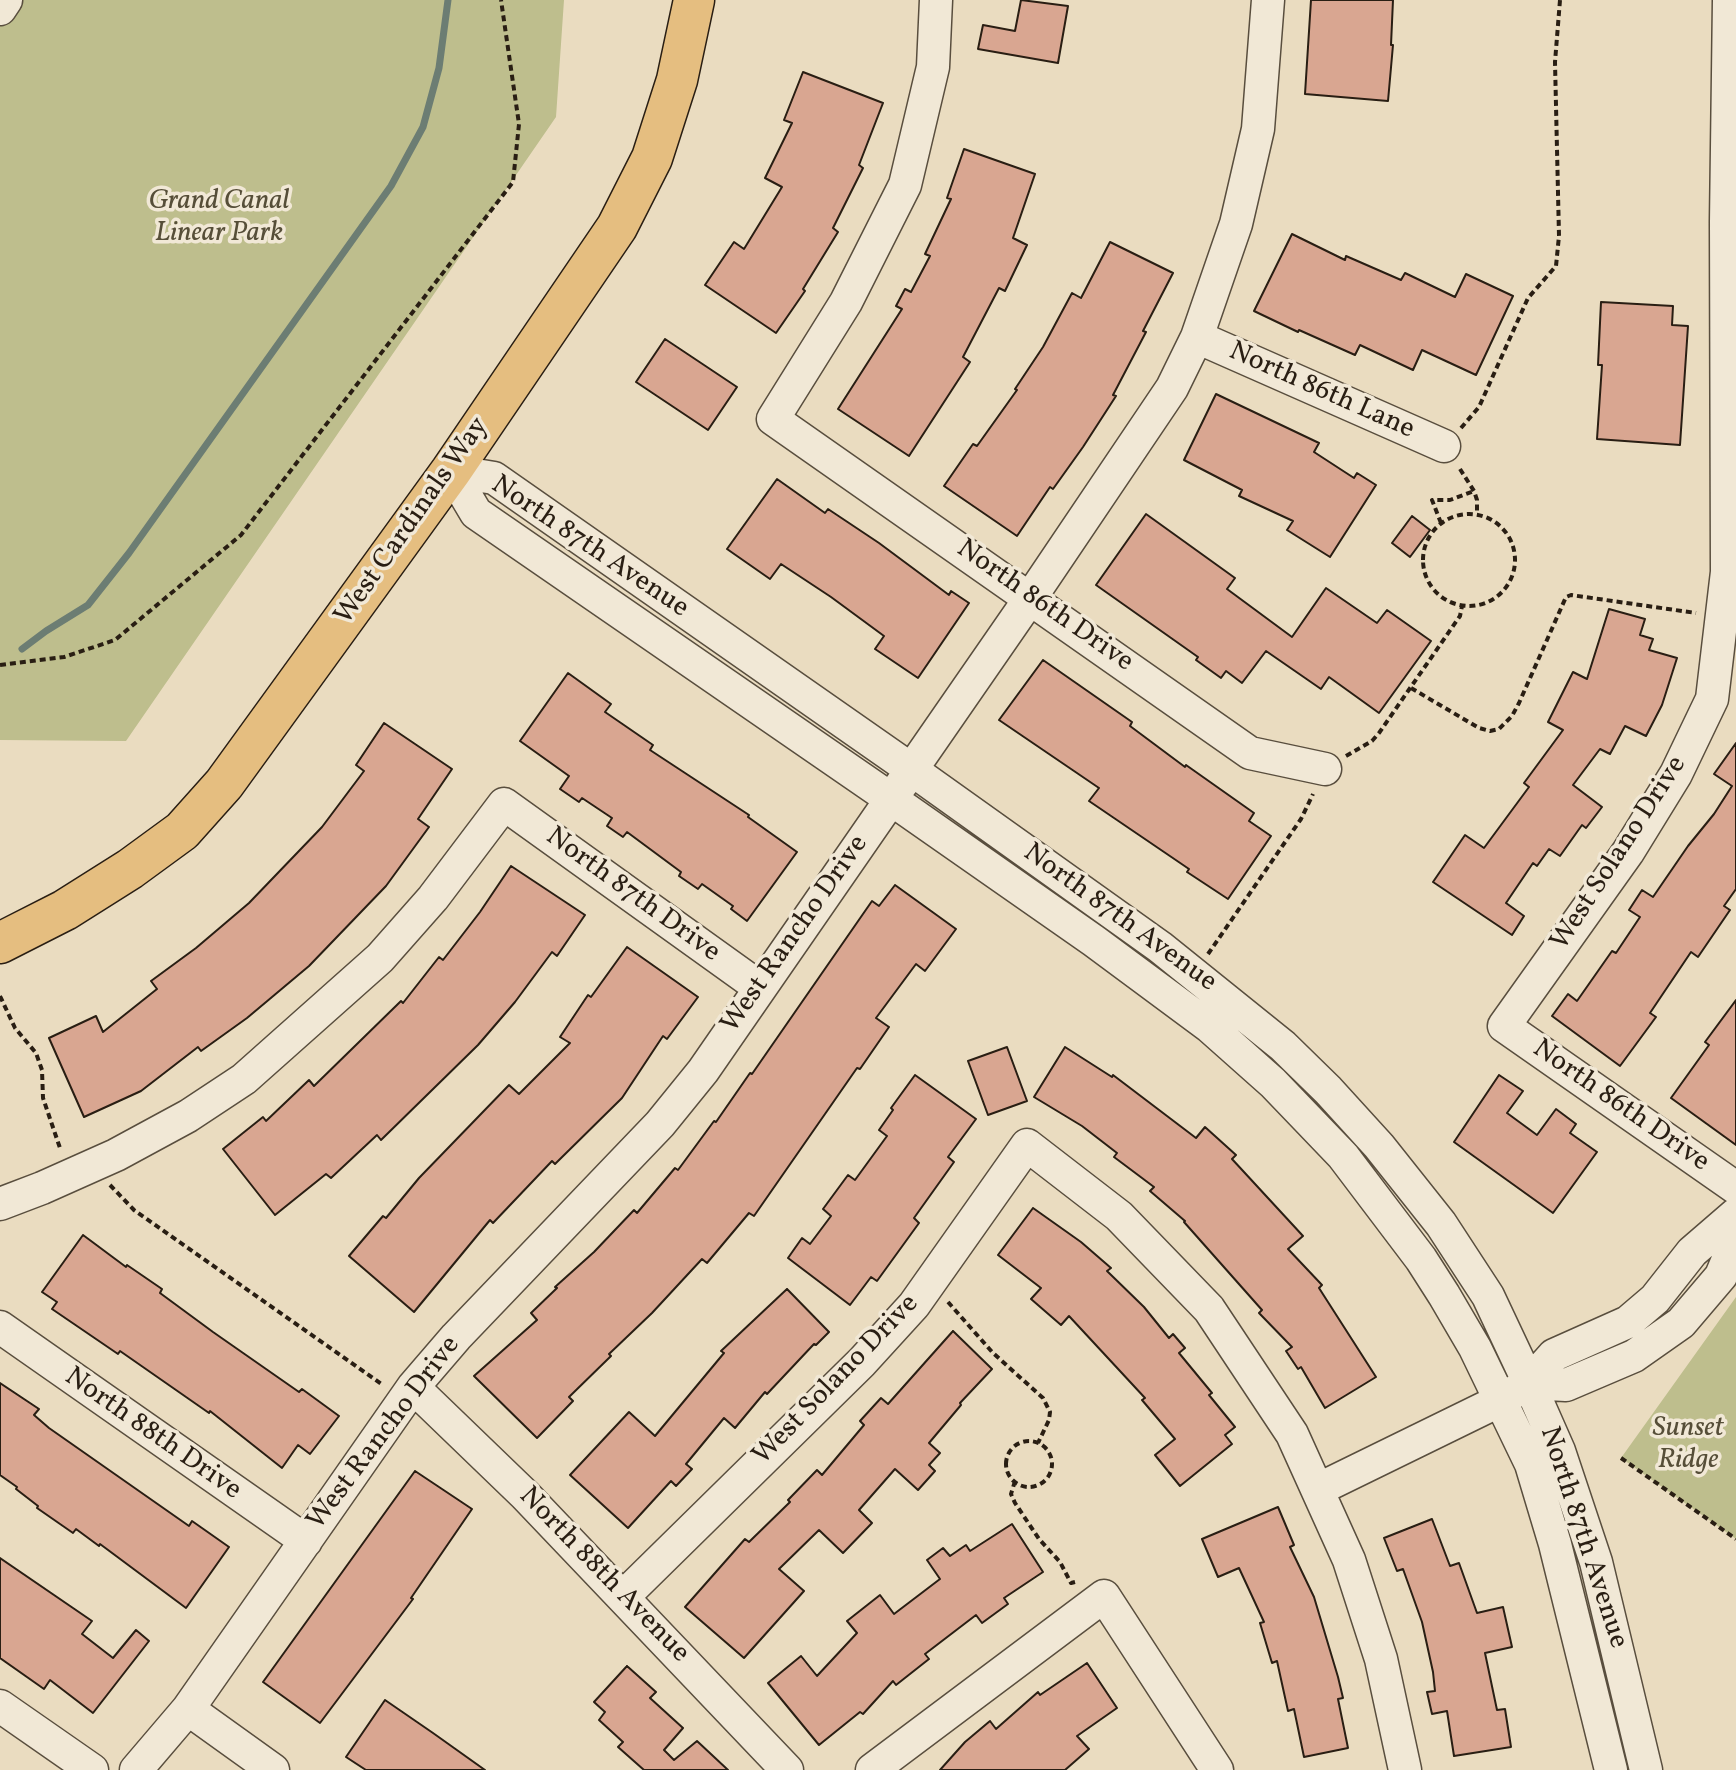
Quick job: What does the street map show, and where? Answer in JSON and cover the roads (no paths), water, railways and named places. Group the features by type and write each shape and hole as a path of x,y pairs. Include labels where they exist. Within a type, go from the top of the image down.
{"main road":[{"name":"West Cardinals Way","path":"0,943 78,902 130,869 182,831 224,784 451,471 617,227 652,158 677,80 694,0"}],"street":[{"path":"0,9 6,0"},
{"name":"North 86th Drive","path":"936,0 933,67 905,185 846,302 773,419 1250,753 1325,769"},
{"name":"West Rancho Drive","path":"136,1770 188,1709 306,1541 401,1388 660,1124 703,1071 1172,388 1197,337 1236,224 1258,129 1268,0"},
{"name":"West Solano Drive","path":"1504,1026 1628,852 1724,704 1722,617 1727,572 1731,370 1729,0"},
{"name":"North 86th Lane","path":"1197,337 1444,446"},
{"name":"North 87th Avenue","path":"451,471 494,478 912,770 1194,973 1283,1046 1328,1090 1379,1146 1441,1224 1488,1296 1529,1383 1559,1451 1596,1562 1646,1770"},
{"name":"North 87th Avenue","path":"451,471 476,513 1094,941 1210,1027 1273,1083 1343,1156 1421,1259 1475,1348 1531,1464 1555,1544 1611,1770"},
{"name":"North 87th Drive","path":"0,1204 97,1163 188,1116 244,1079 287,1044 380,958 433,898 504,804 759,987"},
{"name":"North 86th Drive","path":"1504,1026 1736,1188"},
{"name":"West Solano Drive","path":"623,1597 862,1362 914,1305 1027,1145 1119,1216 1209,1309 1292,1434 1319,1489"},
{"path":"1405,1770 1381,1659 1349,1560 1319,1489 1501,1400 1529,1383 1554,1355 1628,1322 1655,1299 1692,1252 1736,1214"},
{"path":"1529,1383 1566,1385 1634,1356 1681,1323 1721,1276 1736,1240"},
{"path":"1667,1285 1694,1308"},
{"name":"North 88th Drive","path":"0,1327 306,1541"},
{"name":"North 88th Avenue","path":"401,1388 503,1472 787,1770"},
{"path":"872,1770 1098,1600 1217,1770"},
{"path":"0,1706 92,1770"},
{"path":"188,1709 273,1770"}],"waterway":[{"path":"22,649 88,605 129,553 391,186 423,127 439,68 448,0"}],"park label":[{"name":"Grand Canal Linear Park","path":"219,219"},
{"name":"Sunset Ridge","path":"1688,1446"}]}
